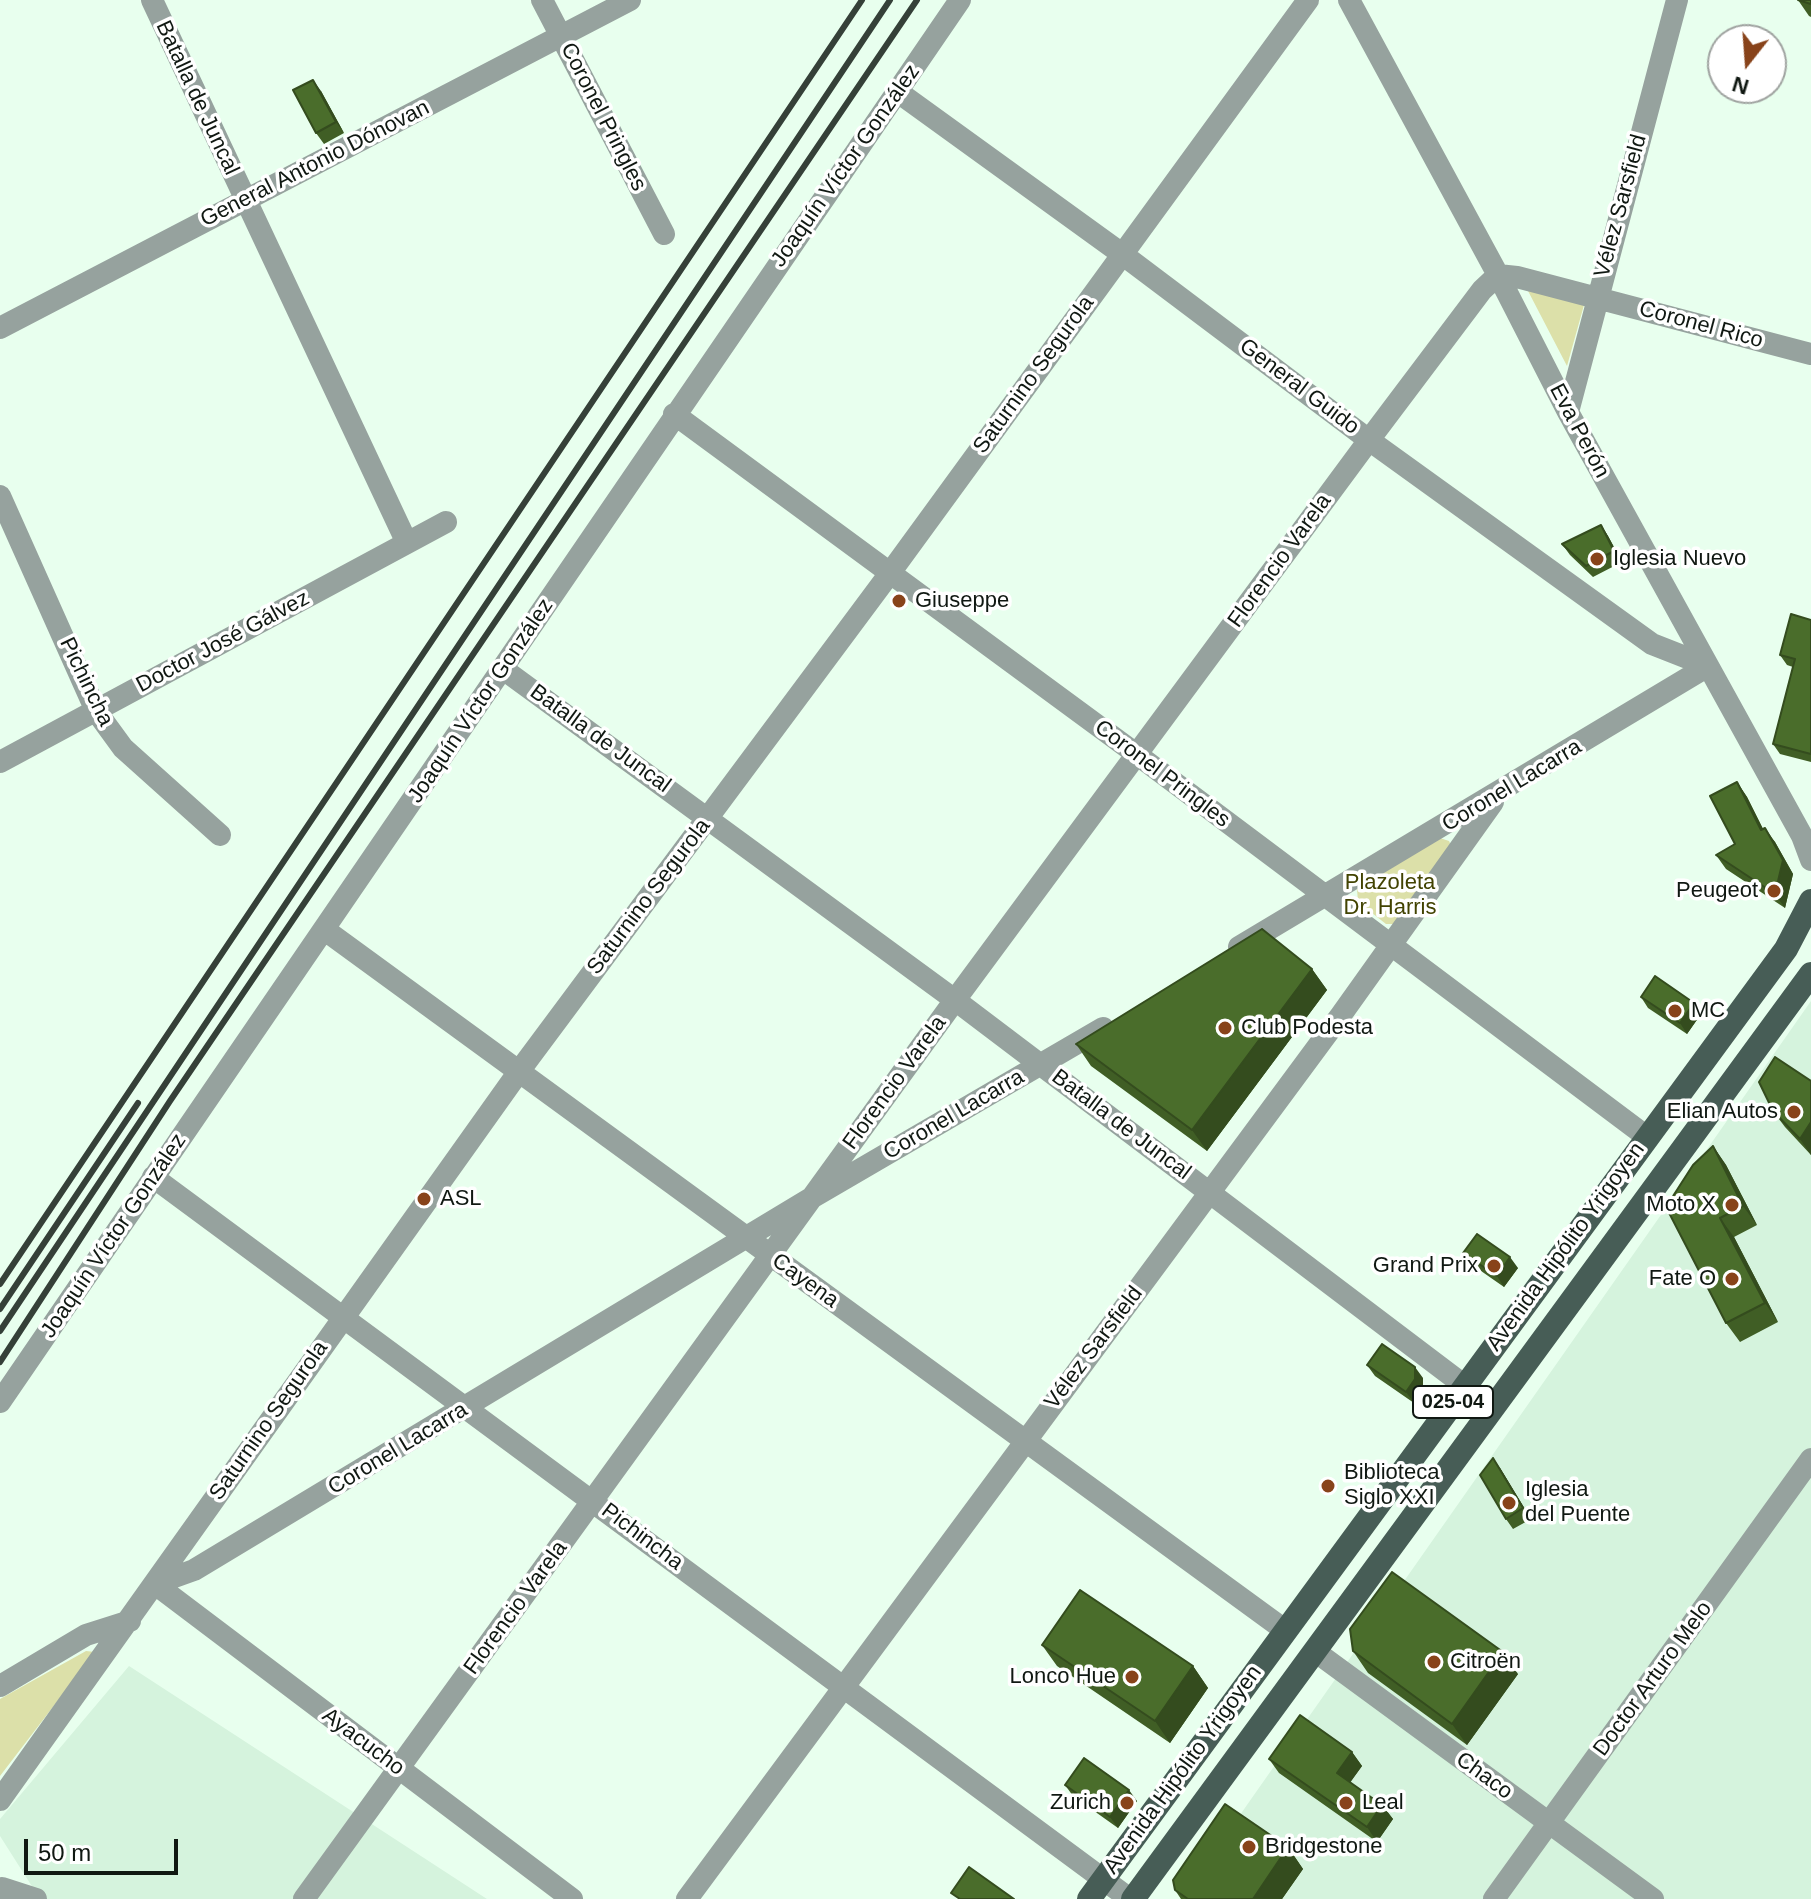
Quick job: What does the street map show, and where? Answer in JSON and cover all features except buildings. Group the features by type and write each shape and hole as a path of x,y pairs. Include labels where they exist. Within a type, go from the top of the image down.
{"main road":[{"name":"Avenida Hipólito Yrigoyen","path":"1089,1899 1786,949 1811,901"},
{"name":"Avenida Hipólito Yrigoyen","path":"1132,1899 1811,974"}],"street":[{"name":"Batalla de Juncal","path":"152,0 407,543"},
{"name":"Coronel Pringles","path":"542,0 664,234"},
{"name":"General Antonio Dónovan","path":"0,328 630,0"},
{"name":"Joaquín Víctor González","path":"0,1402 960,0"},
{"name":"Saturnino Segurola","path":"0,1800 130,1621 341,1317 520,1070 890,573 1308,0"},
{"name":"Eva Perón","path":"1349,0 1498,275 1568,412 1802,836 1811,860"},
{"name":"Vélez Sarsfield","path":"1568,412 1677,0"},
{"name":"General Guido","path":"898,92 1122,254 1369,440 1652,644 1708,666"},
{"name":"Coronel Rico","path":"1498,275 1596,297 1811,354"},
{"name":"Florencio Varela","path":"304,1899 955,1000 1139,756 1369,440 1482,290 1498,275"},
{"name":"Coronel Pringles","path":"674,414 1139,756 1647,1137"},
{"name":"Pichincha","path":"0,496 96,711 123,748 220,835"},
{"name":"Doctor José Gálvez","path":"0,762 446,522"},
{"name":"Coronel Lacarra","path":"1217,960 1498,795 1708,666"},
{"name":"Batalla de Juncal","path":"503,669 1042,1064 1465,1386"},
{"name":"Vélez Sarsfield","path":"687,1899 841,1686 1210,1193 1498,795"},
{"name":"Cayena","path":"325,930 1286,1631"},
{"name":"Coronel Lacarra","path":"155,1584 194,1570 813,1197 1123,1016"},
{"name":"Pichincha","path":"153,1177 1132,1899"},
{"name":"Doctor Arturo Melo","path":"1494,1899 1811,1459"},
{"name":"Ayacucho","path":"155,1584 572,1899"},
{"path":"0,1686 86,1635 130,1621"},
{"name":"Chaco","path":"1316,1652 1653,1899"},
{"path":"4,1890 36,1899"}],"shaded area":[{"path":"1811,1001 1811,1899 1181,1899"},
{"path":"129,1666 487,1899 40,1899 0,1836 0,1819"}],"green space":[{"path":"1527,289 1584,305 1567,366"},
{"name":"Plazoleta Dr. Harris","path":"1440,838 1449,841 1453,850 1398,924 1386,924 1358,902 1357,889"},
{"path":"86,1651 95,1652 0,1776 0,1699"}],"railway":[{"path":"0,1284 862,0"},
{"path":"0,1331 890,0"},
{"path":"0,1362 170,1101 917,0"},
{"path":"0,1309 138,1103"}],"place":[{"name":"Iglesia Nuevo","path":"1597,559"},
{"name":"Giuseppe","path":"899,601"},
{"name":"Peugeot","path":"1774,891"},
{"name":"MC","path":"1675,1011"},
{"name":"Club Podesta","path":"1225,1028"},
{"name":"Elian Autos","path":"1794,1112"},
{"name":"ASL","path":"424,1199"},
{"name":"Moto X","path":"1732,1205"},
{"name":"Grand Prix","path":"1494,1266"},
{"name":"Fate O","path":"1732,1279"},
{"name":"Biblioteca Siglo XXI","path":"1328,1486"},
{"name":"Iglesia del Puente","path":"1509,1503"},
{"name":"Citroën","path":"1434,1662"},
{"name":"Lonco Hue","path":"1132,1677"},
{"name":"Zurich","path":"1127,1803"},
{"name":"Leal","path":"1346,1803"},
{"name":"Bridgestone","path":"1249,1847"}]}
